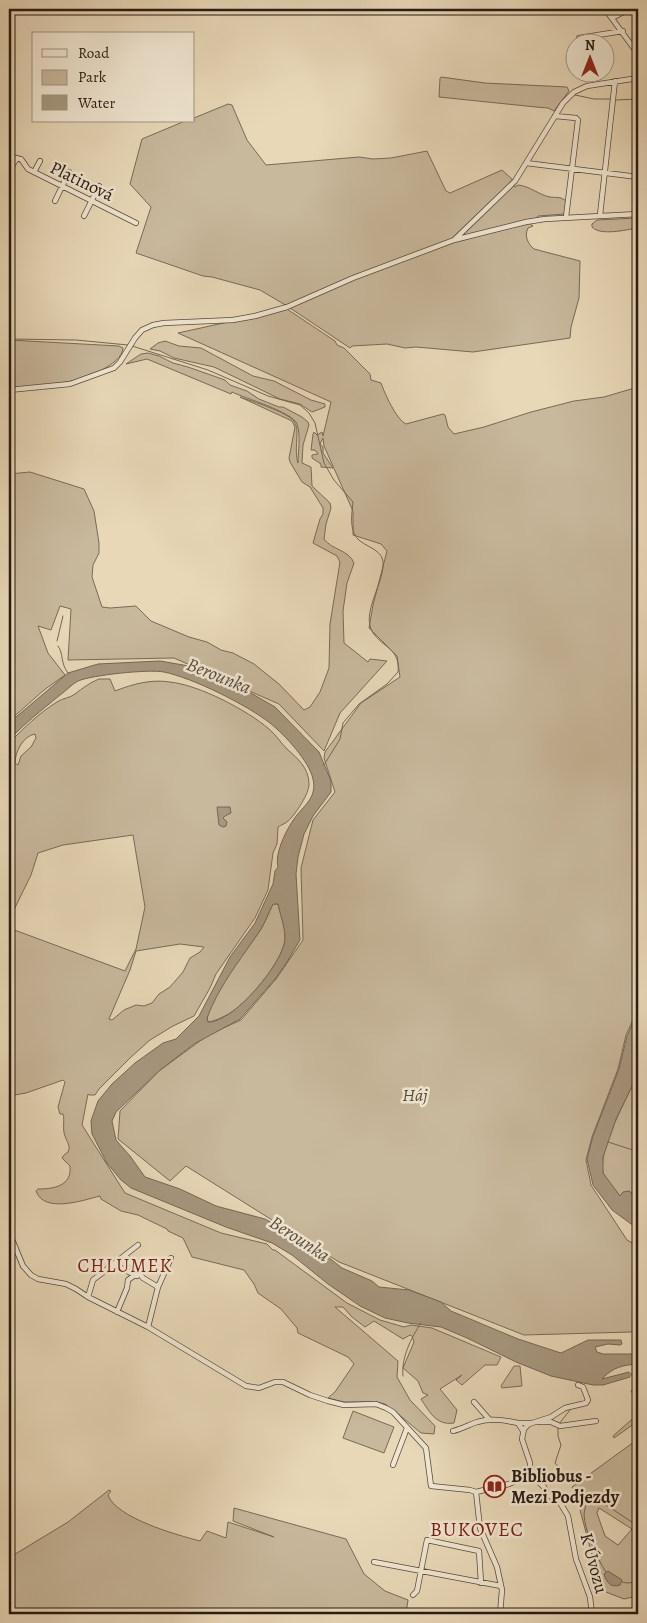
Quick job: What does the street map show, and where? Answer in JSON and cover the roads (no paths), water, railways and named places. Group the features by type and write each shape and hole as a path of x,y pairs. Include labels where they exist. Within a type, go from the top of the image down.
{"street":[{"path":"605,9 623,31 638,54"},
{"path":"612,18 632,9"},
{"path":"614,32 623,31"},
{"path":"454,240 515,181 563,103 574,92 587,86 638,78"},
{"path":"600,216 615,81"},
{"path":"555,116 576,118 578,120 566,217"},
{"path":"638,128 638,150"},
{"path":"9,157 19,158"},
{"path":"9,171 19,158"},
{"name":"Platinová","path":"19,158 28,169 136,223"},
{"path":"34,172 40,162"},
{"path":"526,163 638,177"},
{"path":"55,201 69,172"},
{"path":"84,216 99,186"},
{"path":"9,390 70,384 114,368 142,330 153,325 164,322 233,320 287,307 353,278 454,240 526,222 566,217 638,214"},
{"path":"9,1232 23,1266 31,1275 38,1279 66,1284 148,1327 251,1388 283,1382 328,1401 344,1405 376,1404 393,1412 428,1450 431,1486 476,1492 509,1484 530,1474 530,1463 522,1439 526,1426 551,1417 565,1408 586,1403 588,1400 583,1387 578,1385"},
{"path":"88,1297 93,1280 138,1245"},
{"path":"125,1255 143,1278"},
{"path":"148,1327 158,1287 171,1258"},
{"path":"113,1264 158,1287"},
{"path":"117,1312 128,1288 128,1280 135,1275"},
{"path":"474,1402 489,1419"},
{"path":"453,1431 489,1419 500,1419 518,1423 547,1422 558,1425 596,1421"},
{"path":"518,1423 523,1432"},
{"path":"393,1465 407,1428"},
{"name":"K Úvozu","path":"530,1474 544,1487 548,1495 559,1501 568,1516 576,1560 590,1597 592,1614"},
{"path":"476,1492 480,1528 497,1566 501,1586 500,1614"},
{"path":"413,1595 417,1591 427,1540 479,1551 481,1583"},
{"path":"374,1562 501,1586"}],"water":[{"path":"160,661 189,666 237,685 275,707 319,752 331,781 331,792 313,816 304,834 298,857 296,874 300,940 287,962 275,979 240,1019 194,1044 159,1071 116,1112 112,1121 116,1140 145,1177 180,1189 216,1206 265,1219 298,1237 315,1251 328,1257 342,1268 372,1281 379,1287 409,1290 441,1302 451,1311 518,1339 561,1353 588,1340 621,1340 622,1344 620,1345 608,1344 595,1347 597,1352 603,1354 638,1354 638,1364 618,1367 602,1379 629,1372 630,1377 603,1385 593,1385 551,1376 441,1327 385,1318 360,1306 328,1284 292,1255 272,1243 226,1227 131,1188 121,1180 107,1163 92,1134 91,1121 98,1101 112,1084 135,1063 163,1043 176,1039 199,1016 230,957 255,923 273,884 275,871 278,867 277,861 280,847 293,820 310,799 314,785 307,764 289,741 270,723 248,708 219,693 190,680 164,672 121,673 78,681 9,740 9,723 68,673 98,664","holes":["273,904 278,904 285,938 283,949 276,962 256,990 243,1003 218,1020 208,1022 207,1018 223,985 264,924"]},
{"path":"217,807 230,807 231,813 223,818 227,822 226,826 219,825"},
{"path":"638,1011 638,1074 616,1119 603,1157 603,1173 620,1196 623,1192 629,1191 638,1199 638,1229 612,1210 593,1185 587,1159 593,1136 619,1069 627,1036"},
{"path":"608,1571 622,1580 620,1585 614,1586 608,1582 604,1574"}],"waterway":[{"path":"575,95 594,99 612,99"},
{"path":"616,100 638,99"},
{"path":"9,339 76,340 128,345"},
{"path":"132,346 208,370 268,396 300,405 309,413 315,423 324,463 334,480 353,502 352,526 356,537 381,556 383,569 372,604 369,621 375,635 396,657 398,672 387,684 359,704 343,723 340,739 324,765"},
{"path":"57,641 63,616"},
{"path":"58,646 68,673"},
{"path":"608,1142 638,1150"},
{"path":"403,1376 408,1348 421,1323"},
{"path":"626,1376 638,1372"},
{"path":"559,1424 570,1410"},
{"path":"558,1428 561,1445 555,1463 564,1474"},
{"path":"575,1488 597,1499 638,1526"},
{"path":"588,1494 584,1514 586,1528 595,1552 606,1572"},
{"path":"622,1582 638,1582"}],"place":[{"name":"Bibliobus - Mezi Podjezdy","path":"495,1486"}],"district":[{"name":"CHLUMEK","path":"125,1265"},
{"name":"BUKOVEC","path":"477,1529"}],"water label":[{"name":"Berounka","path":"219,675"},
{"name":"Berounka","path":"300,1238"}],"park label":[{"name":"Háj","path":"415,1095"}]}
